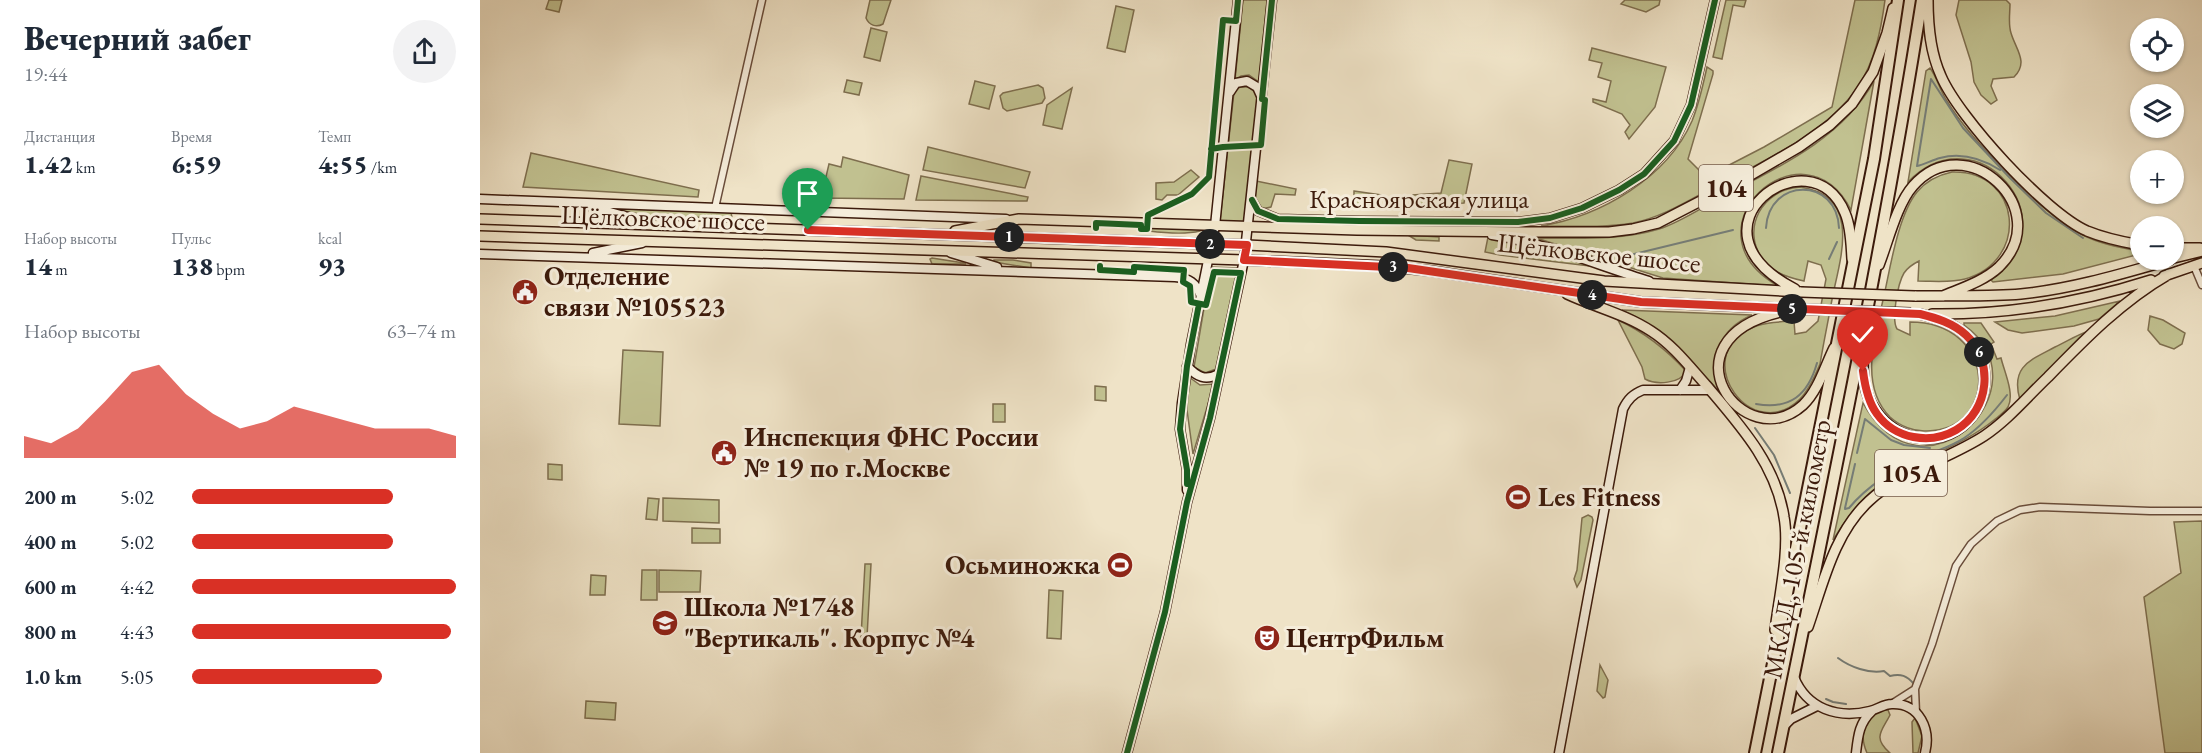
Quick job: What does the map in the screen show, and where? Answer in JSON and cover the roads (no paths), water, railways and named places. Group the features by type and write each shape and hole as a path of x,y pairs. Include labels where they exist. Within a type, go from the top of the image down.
{"highway":[{"name":"МКАД, 105-й километр","path":"1755,753 1841,333 1874,159 1896,0"},
{"name":"МКАД, 105-й километр","path":"1778,753 1863,338 1896,162 1922,0"}],"main road":[{"name":"104","path":"1469,231 1610,232 1633,229 1658,223 1749,176 1815,137 1852,104 1872,72 1887,33 1896,0"},
{"path":"1928,0 1931,49 1940,76 1970,123 2052,206 2074,224 2100,236 2130,243"},
{"path":"1874,279 1901,207 1911,187 1929,172 1940,168 1962,165 1974,167 1994,177 2009,195 2017,216 2015,239 2005,260 1997,268 1970,285 1943,296"},
{"path":"1800,292 1764,270 1754,257 1748,241 1748,225 1753,209 1769,190 1784,183 1800,181 1816,184 1837,199 1848,221 1852,274"},
{"name":"Щёлковское шоссе","path":"480,219 1247,245 1410,254 1548,274 1661,285 1915,296 2019,294 2065,288 2131,270"},
{"path":"937,234 1019,219 1249,227 1469,231"},
{"name":"Щёлковское шоссе","path":"480,236 1209,258 1408,268 1641,302 1973,314 2029,310 2121,290 2198,264"},
{"path":"2184,249 2202,250"},
{"name":"Щёлковское шоссе","path":"2184,255 2202,250"},
{"name":"105A","path":"1799,652 1839,542 1851,522 1869,501 1906,476 1984,436 2015,411 2121,308 2147,287 2169,274"},
{"path":"1558,290 1585,303 1620,315 1651,331 1672,347 1747,434 1764,460 1780,496 1785,519 1785,545 1768,692"},
{"path":"1795,309 1744,325 1728,339 1723,348 1719,369 1720,380 1730,399 1746,412 1766,418 1777,417 1788,414 1805,403 1812,394 1841,333"},
{"path":"1863,338 1865,389 1877,414 1886,424 1907,436 1932,438 1956,430 1974,413 1984,391 1984,366 1977,348 1965,334 1941,320 1916,313"}],"street":[{"path":"715,208 762,0"},
{"path":"1187,502 1187,470 1180,429 1187,366 1215,225 1238,0"},
{"path":"1127,753 1165,612 1187,502 1220,374 1247,245 1272,0"},
{"name":"Красноярская улица","path":"1252,200 1258,211 1278,219 1508,223 1550,218 1582,208 1619,190 1644,174 1665,152 1686,119 1701,66 1715,0"},
{"path":"1228,96 1236,83 1247,81 1257,87 1262,99"},
{"path":"480,199 1019,219"},
{"path":"577,202 656,225"},
{"path":"1469,231 1526,242 1661,285"},
{"path":"578,257 655,240"},
{"path":"936,249 1017,271"},
{"path":"480,254 1184,278 1194,284 1201,296"},
{"path":"2198,264 2202,285"},
{"path":"1187,366 1194,374 1202,378 1212,378 1220,374"},
{"path":"1680,390 1690,367"},
{"path":"1559,753 1623,409 1634,393 1643,390 1710,390"},
{"path":"1916,713 1915,689 1956,566 1971,544 1997,520 2020,510 2040,507 2150,511 2202,510"},
{"path":"1794,677 1803,694 1817,706 1848,714 1891,704 1906,707 1923,721 1928,743 1925,753"},
{"path":"1891,704 1915,689"},
{"path":"1784,728 1791,719 1817,706"},
{"path":"1858,753 1859,728 1864,718 1872,710"},
{"path":"1848,714 1859,728"}],"waterway":[{"path":"2000,170 1986,162 1964,156 1948,156 1917,166 1931,79 1963,128 2010,178 2046,213 2083,238"},
{"path":"1766,228 1770,211 1778,199 1790,192 1803,190 1816,192 1827,199 1835,211 1839,228"},
{"path":"1626,256 1733,230"},
{"path":"1829,259 1837,242"},
{"path":"1756,404 1779,405 1796,398 1808,384 1817,363"},
{"path":"1845,509 1893,471 1970,434 1987,419 2007,395"},
{"path":"1857,453 1865,419 1891,440 1904,445 1930,448"},
{"path":"1755,428 1774,455 1790,493"},
{"path":"1845,508 1855,464"},
{"path":"1838,658 1860,669 1872,672 1884,671 1890,676 1904,676 1914,684"},
{"path":"1826,699 1846,704"}],"place":[{"name":"Отделение связи №105523","path":"525,292"},
{"name":"Инспекция ФНС России № 19 по г.Москве","path":"724,453"},
{"name":"Les Fitness","path":"1518,497"},
{"name":"Осьминожка","path":"1120,565"},
{"name":"Школа №1748 \"Вертикаль\". Корпус №4","path":"665,623"},
{"name":"ЦентрФильм","path":"1267,638"}]}
